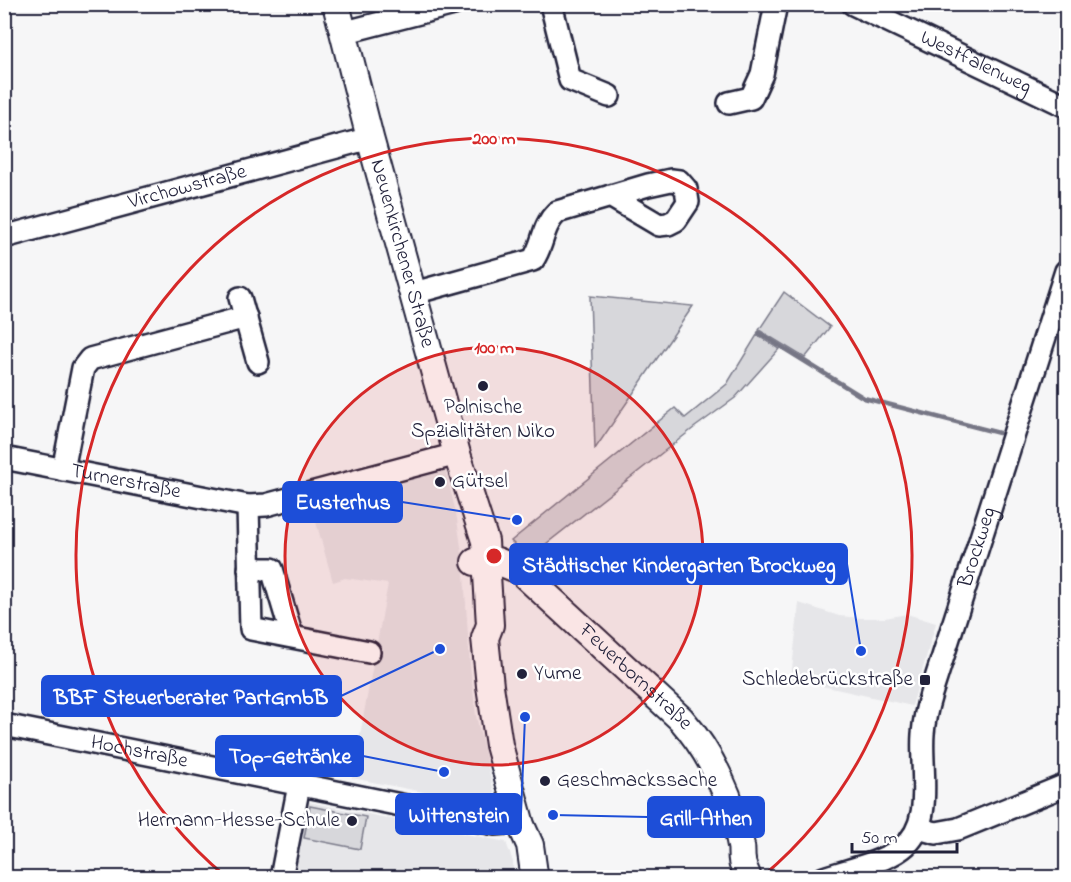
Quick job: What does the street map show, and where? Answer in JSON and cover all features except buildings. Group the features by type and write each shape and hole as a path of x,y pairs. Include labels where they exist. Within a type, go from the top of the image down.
{"main road":[{"name":"Neuenkirchener Straße","path":"336,4 370,138 457,454 485,541 481,562 490,625 485,638 490,686 499,745 521,823 530,845 534,873 532,878"},
{"name":"Feuerbornstraße","path":"481,562 508,564 519,570 681,719 694,734 711,759 730,805 742,846 742,861 748,878"},
{"name":"Neuenkirchener Straße","path":"521,823 519,846 524,878"},
{"name":"Feuerbornstraße","path":"742,846 751,858 759,878"}],"street":[{"path":"342,33 454,4"},
{"path":"550,4 570,80 609,96"},
{"path":"729,102 751,98 762,75 776,4"},
{"name":"Westfalenweg","path":"853,4 1066,106"},
{"name":"Virchowstraße","path":"4,237 370,138"},
{"path":"414,293 533,260 539,250 547,222 557,212 610,196"},
{"name":"Brockweg","path":"918,828 922,806 923,735 931,694 1066,271"},
{"path":"63,470 82,368 90,359 243,308 258,362"},
{"name":"Turnerstraße","path":"4,458 248,506 266,505 457,454"},
{"path":"248,506 251,629 369,652"},
{"path":"249,569 272,569 292,636"},
{"name":"Hochstraße","path":"4,725 495,824 521,823"},
{"path":"281,878 299,785"},
{"path":"824,878 893,853 911,840 918,828 936,833 958,829 1066,785"}],"shaded area":[{"path":"784,292 830,327 805,358 759,330"},
{"path":"590,296 693,306 595,449"},
{"path":"757,335 779,349 735,398 528,558 511,541 675,408 685,418 727,384"},
{"path":"445,468 456,513 463,560 476,716 497,804 494,806 352,778 388,584 345,578 333,582 311,504"},
{"path":"799,603 839,616 885,618 907,614 936,623 912,706 791,679"},
{"name":"Hermann-Hesse-Schule","path":"303,801 506,842 513,862 513,878 288,878"},
{"path":"310,806 366,817 360,849 304,838"}],"waterway":[{"path":"759,333 864,398 999,433"}],"place":[{"name":"Polnische Spzialitäten Niko","path":"483,386"},
{"name":"Gütsel","path":"440,482"},
{"name":"Eusterhus","path":"517,520"},
{"name":"BBF Steuerberater PartGmbB","path":"440,649"},
{"name":"Städtischer Kindergarten Brockweg","path":"861,651"},
{"name":"Yume","path":"522,674"},
{"name":"Schledebrückstraße","path":"925,680"},
{"name":"Wittenstein","path":"525,717"},
{"name":"Top-Getränke","path":"444,772"},
{"name":"Geschmackssache","path":"545,781"},
{"name":"Grill-Athen","path":"553,815"},
{"name":"Hermann-Hesse-Schule","path":"352,821"}]}
